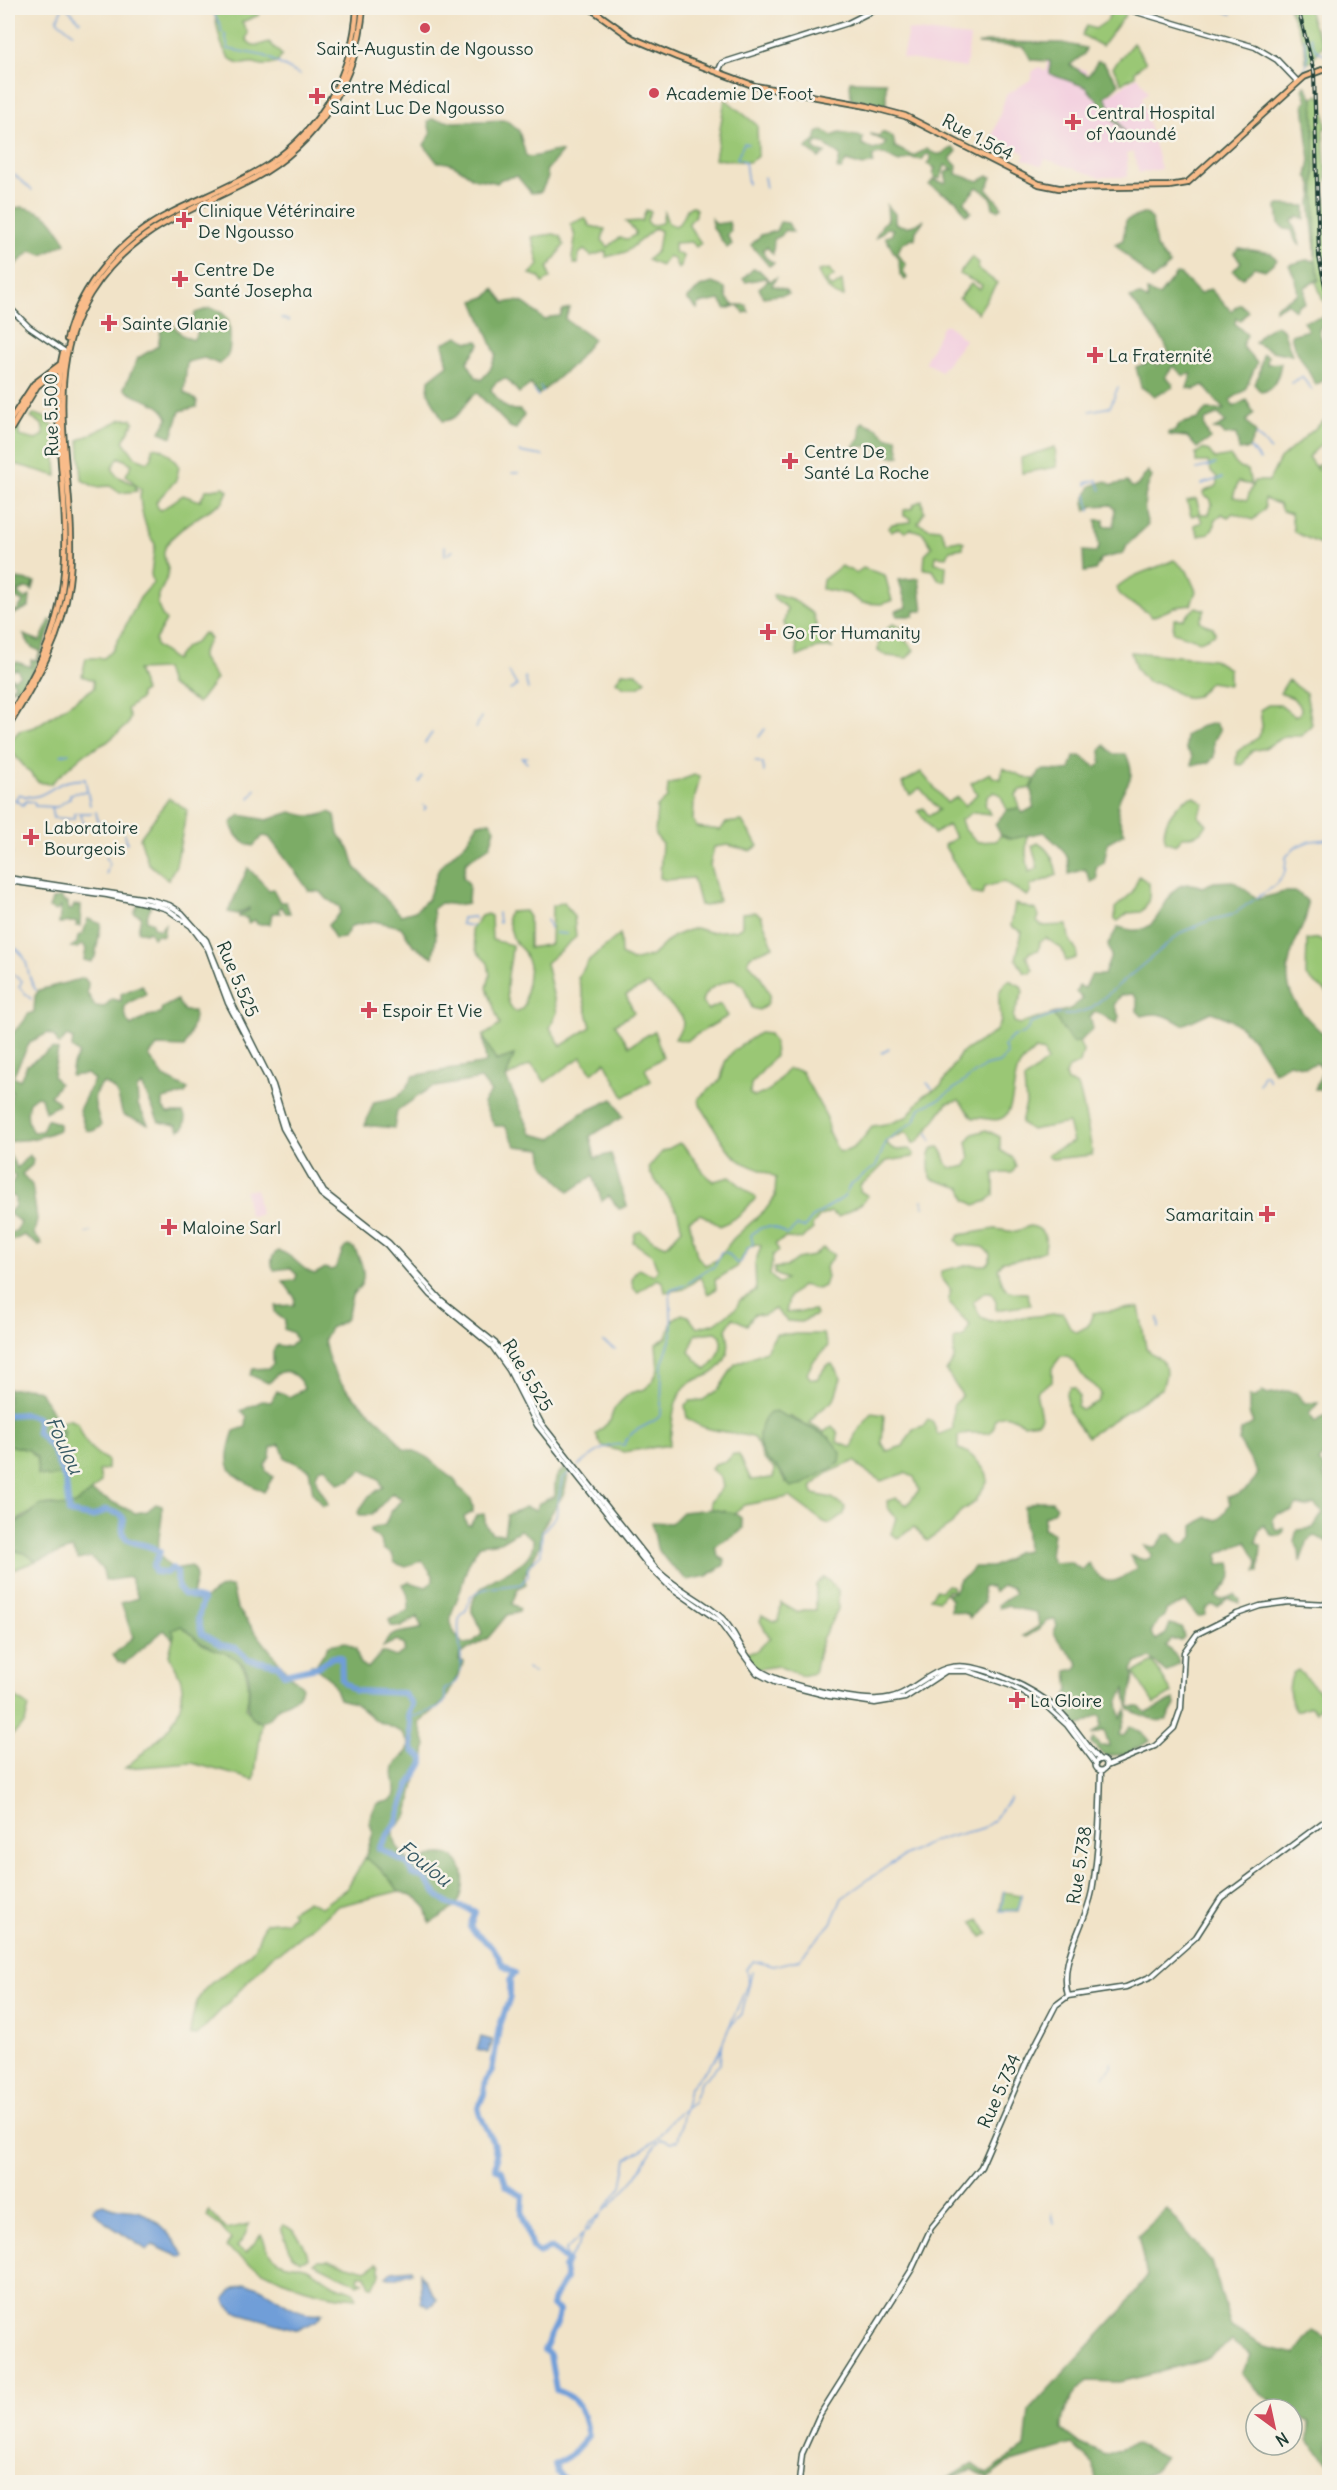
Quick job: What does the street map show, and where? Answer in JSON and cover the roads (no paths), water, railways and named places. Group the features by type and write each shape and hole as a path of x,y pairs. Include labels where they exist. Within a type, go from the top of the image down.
{"main road":[{"name":"Rue 5.500","path":"8,727 49,656 67,597 71,549 62,415 62,364 78,317 106,269 138,239 172,217 263,172 305,140 328,111 347,78 358,44 363,8"},
{"name":"Rue 1.564","path":"590,8 632,38 718,72 755,86 905,116 942,132 1019,174 1059,188 1169,186 1187,183 1298,82 1310,74 1329,67"},
{"name":"Rue 5.500","path":"8,718 48,648 60,609 67,549 58,425 62,364 72,321 84,295 104,266 127,242 158,220 269,164 292,146 314,122 344,73 352,49 357,10"},
{"path":"8,424 34,384 62,364"},
{"path":"8,434 38,386 62,364"}],"street":[{"path":"718,72 722,63 839,27 878,8"},
{"path":"1123,8 1256,47 1277,60 1298,82"},
{"path":"8,306 29,327 64,351"},
{"name":"Rue 5.525","path":"8,880 148,899 169,905 194,924 211,948 231,1001 270,1078 286,1127 324,1192 389,1243 440,1299 495,1343 512,1368 541,1423 656,1569 671,1583 722,1617 760,1670 775,1678 832,1693 878,1700 904,1694 946,1668 970,1668 1002,1677 1047,1701 1065,1716 1107,1766"},
{"name":"Rue 5.525","path":"8,880 161,906 184,920 198,933 213,959 228,1003 267,1079 283,1128 321,1194 387,1245 430,1295 492,1346 509,1370 537,1425 647,1564 669,1586 718,1620 757,1673 774,1682 829,1696 881,1703 905,1698 946,1671 968,1671 1009,1685 1043,1703 1067,1725 1101,1771"},
{"path":"1101,1771 1107,1766 1155,1746 1174,1728 1181,1708 1184,1652 1197,1634 1237,1614 1260,1606 1289,1602 1329,1604"},
{"path":"1095,1764 1100,1760"},
{"name":"Rue 5.738","path":"1068,1996 1064,1982 1066,1968 1092,1890 1101,1807 1101,1771"},
{"path":"1068,1996 1126,1987 1152,1976 1196,1937 1221,1898 1329,1816"},
{"name":"Rue 5.734","path":"799,2482 802,2454 819,2416 912,2269 934,2225 981,2168 1051,2012 1060,2000 1068,1996"}],"water":[{"path":"481,2037 492,2040 491,2046 488,2046 490,2047 488,2053 477,2050"},
{"path":"103,2204 140,2212 153,2219 184,2255 182,2258 153,2245 147,2250 106,2223 93,2210 94,2207"},
{"path":"412,2269 412,2272 399,2277 386,2277 392,2271"},
{"path":"420,2273 437,2299 434,2305 428,2307 421,2302"},
{"path":"246,2284 264,2290 300,2311 323,2313 316,2321 298,2330 236,2312 226,2304 226,2297 233,2289"}],"waterway":[{"path":"62,8 57,20 73,33"},
{"path":"67,8 80,21"},
{"path":"211,8 221,26 221,31 225,34 228,49 265,56 300,75"},
{"path":"1214,8 1232,14"},
{"path":"1310,37 1316,50 1330,57"},
{"path":"1299,77 1307,63 1304,38"},
{"path":"748,144 744,143 737,158 745,162 748,184"},
{"path":"15,175 18,178"},
{"path":"764,177 766,188"},
{"path":"19,179 32,190"},
{"path":"281,318 289,321"},
{"path":"1291,383 1302,377 1312,390"},
{"path":"540,386 543,392"},
{"path":"1090,411 1110,407 1118,387"},
{"path":"534,390 538,396"},
{"path":"1256,435 1271,450"},
{"path":"1250,448 1260,460"},
{"path":"519,452 543,456"},
{"path":"1197,469 1216,464"},
{"path":"512,473 518,473"},
{"path":"1202,484 1222,478"},
{"path":"1087,485 1086,483 1097,480 1101,490"},
{"path":"1087,494 1090,511"},
{"path":"445,546 445,555"},
{"path":"448,554 453,551"},
{"path":"509,672 517,686 510,690"},
{"path":"525,677 528,689"},
{"path":"476,728 481,717"},
{"path":"759,737 765,729"},
{"path":"425,743 432,733"},
{"path":"61,755 69,753"},
{"path":"527,757 522,758 527,763"},
{"path":"755,761 763,764 764,772"},
{"path":"419,782 422,777"},
{"path":"86,791 70,794 70,798 57,807 35,806 34,802 26,801 23,805 15,800 19,794 36,796 63,783 85,779 90,805"},
{"path":"250,798 256,789"},
{"path":"423,805 426,807 424,810"},
{"path":"51,807 53,818 74,819 74,813 92,813"},
{"path":"96,812 99,827"},
{"path":"81,814 84,830"},
{"path":"125,834 127,843"},
{"path":"578,1466 606,1448 624,1445 630,1435 661,1415 662,1364 672,1335 670,1290 683,1286 703,1271 714,1267 721,1252 728,1253 736,1263 741,1262 747,1249 753,1244 751,1235 764,1227 774,1227 787,1235 797,1226 804,1228 812,1218 844,1197 850,1185 876,1166 887,1140 915,1121 920,1108 940,1099 985,1066 999,1063 1007,1054 1004,1046 1012,1037 1025,1033 1030,1024 1057,1014 1069,1015 1090,1009 1182,932 1211,920 1232,915 1277,884 1285,872 1286,857 1295,847 1310,841 1330,839"},
{"path":"106,856 109,864 106,875"},
{"path":"498,913 499,923"},
{"path":"472,926 461,924 462,918 474,917 475,920"},
{"path":"547,920 550,928"},
{"path":"555,933 567,934"},
{"path":"15,948 24,957 30,979 36,990"},
{"path":"8,971 22,981 19,987 31,999"},
{"path":"882,1053 889,1049"},
{"path":"1259,1084 1263,1075 1266,1074 1269,1081"},
{"path":"927,1083 932,1088"},
{"path":"928,1133 931,1141"},
{"path":"922,1200 924,1207"},
{"path":"86,1233 91,1232"},
{"path":"1158,1318 1159,1328"},
{"path":"603,1342 615,1349"},
{"name":"Foulou","path":"8,1415 25,1414 38,1418 37,1432 51,1447 66,1482 69,1513 92,1517 106,1510 120,1514 124,1519 123,1529 127,1540 160,1552 153,1566 155,1572 166,1573 172,1568 177,1572 178,1588 183,1594 203,1600 198,1618 202,1634 221,1645 236,1648 248,1659 278,1665 284,1674 317,1667 333,1657 341,1657 342,1680 355,1691 403,1693 412,1704 408,1716 412,1747 413,1751 423,1758 423,1763 409,1786 396,1823 379,1848 409,1865 412,1874 424,1878 443,1900 475,1912 470,1927 494,1949 501,1963 515,1973 510,1980 510,1997 499,2028 492,2071 486,2080 484,2094 478,2108 494,2144 495,2168 502,2171 506,2186 523,2196 522,2213 532,2248 538,2253 551,2248 567,2261 564,2268 566,2279 553,2300 552,2306 559,2311 557,2323 544,2350 550,2355 556,2390 576,2402 588,2436 571,2455 555,2464 557,2472 568,2482"},
{"path":"409,1718 439,1708 446,1700 444,1690 453,1685 458,1678 461,1669 459,1620 472,1596 481,1590 521,1584 528,1576 528,1566 541,1554 542,1532 556,1516 562,1479 572,1471"},
{"path":"527,1668 533,1673"},
{"path":"567,2261 576,2250 588,2224 609,2207 635,2178 656,2144 661,2139 671,2143 678,2140 689,2088 716,2058 749,1981 746,1969 754,1961 773,1966 798,1960 831,1923 842,1898 889,1865 930,1842 983,1828 993,1821 1010,1798"},
{"path":"1004,1891 1001,1911 1018,1910 1022,1894"},
{"path":"729,2027 742,2014 752,1972"},
{"path":"604,2210 622,2186 627,2159 655,2141 674,2117 693,2103 700,2083 720,2064 721,2048"},
{"path":"1104,2076 1112,2067 1112,2062"},
{"path":"1052,2213 1054,2224"},
{"path":"587,2231 601,2214"},
{"path":"567,2260 565,2251 583,2234"}],"railway":[{"path":"1298,8 1314,72 1319,257 1330,309"}],"place":[{"name":"Saint-Augustin de Ngousso","path":"425,28"},
{"name":"Academie De Foot","path":"654,93"},
{"name":"Centre Médical Saint Luc De Ngousso","path":"317,96"},
{"name":"Central Hospital of Yaoundé","path":"1073,122"},
{"name":"Clinique Vétérinaire De Ngousso","path":"184,220"},
{"name":"Centre De Santé Josepha","path":"180,279"},
{"name":"Sainte Glanie","path":"109,323"},
{"name":"La Fraternité","path":"1095,355"},
{"name":"Centre De Santé La Roche","path":"790,461"},
{"name":"Go For Humanity","path":"768,632"},
{"name":"Laboratoire Bourgeois","path":"31,837"},
{"name":"Espoir Et Vie","path":"369,1010"},
{"name":"Samaritain","path":"1267,1214"},
{"name":"Maloine Sarl","path":"169,1227"},
{"name":"La Gloire","path":"1017,1700"}]}
